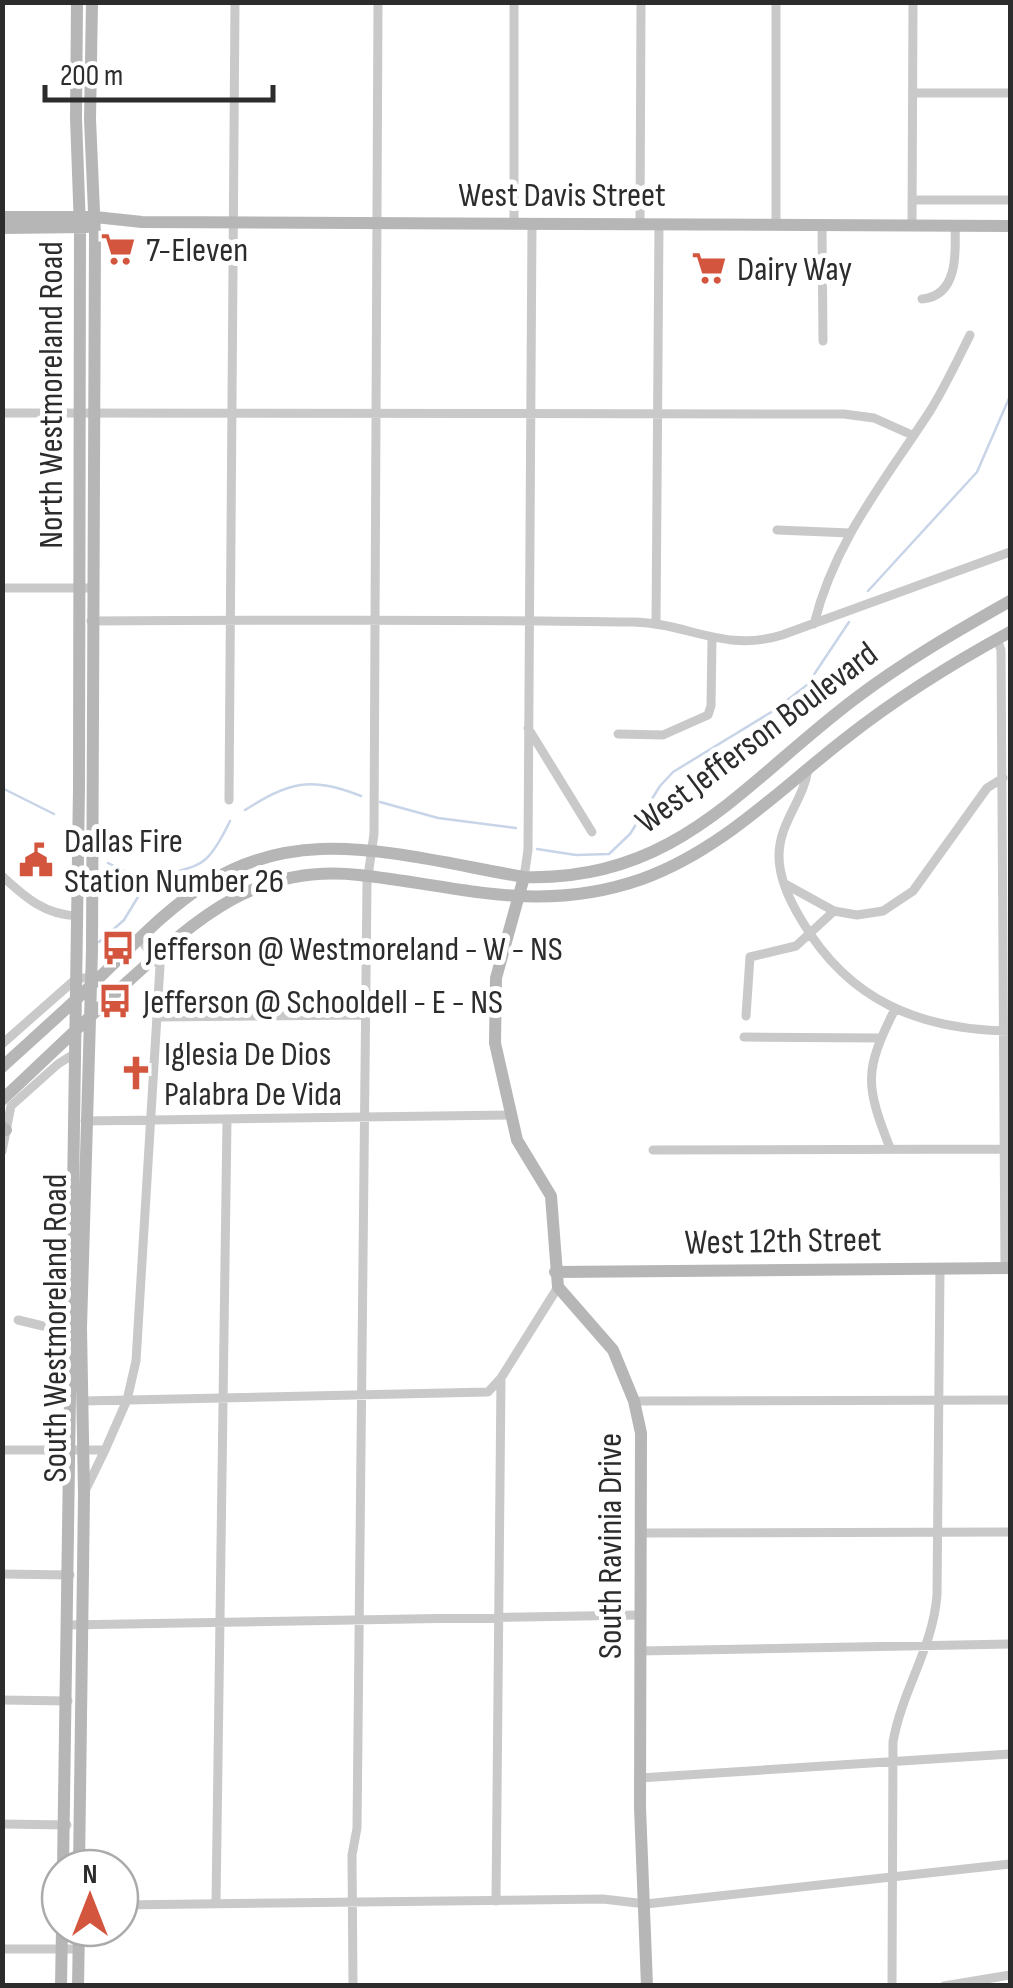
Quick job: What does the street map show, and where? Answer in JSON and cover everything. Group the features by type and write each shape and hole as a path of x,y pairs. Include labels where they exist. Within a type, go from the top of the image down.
{"main road":[{"name":"North Westmoreland Road","path":"76,2 76,118 86,154"},
{"name":"North Westmoreland Road","path":"85,788 86,154 92,2"},
{"name":"West Davis Street","path":"2,217 88,222"},
{"name":"West Davis Street","path":"2,228 114,221 1010,226"},
{"name":"West Jefferson Boulevard","path":"2,1068 76,998 85,981 120,958 188,894 240,867 279,855 315,850 372,852 524,877 592,874 655,854 693,830 900,667 1010,600"},
{"name":"West Jefferson Boulevard","path":"2,1100 210,910 248,890 314,874 368,876 517,898 579,895 617,887 704,851 908,692 1010,632"},
{"path":"793,748 808,768"},
{"name":"South Westmoreland Road","path":"63,1848 66,1701 75,1575 68,1450 79,1121 88,1019 75,916 85,788"},
{"name":"South Westmoreland Road","path":"85,788 92,950 85,981"},
{"name":"South Ravinia Drive","path":"524,877 494,987 494,1036 522,1152 551,1196 558,1287 613,1350 642,1433 640,1778 646,1986"},
{"path":"92,950 96,958 104,961 120,958"},
{"name":"South Westmoreland Road","path":"76,998 73,1072 79,1121"},
{"name":"West 12th Street","path":"555,1272 1008,1268"},
{"name":"South Westmoreland Road","path":"75,1328 84,1450 84,1494 75,1575"},
{"name":"South Westmoreland Road","path":"74,1624 81,1701 79,1848"},
{"path":"78,1949 78,1986"},
{"path":"62,1950 62,1986"}],"street":[{"path":"228,800 235,2"},
{"path":"353,1986 368,876 372,852 378,2"},
{"path":"514,2 514,224"},
{"path":"640,224 641,2"},
{"path":"776,2 776,224"},
{"path":"912,226 913,2"},
{"path":"913,92 1010,94"},
{"path":"912,200 1010,200"},
{"name":"South Ravinia Drive","path":"524,877 528,850 532,224"},
{"path":"656,624 659,224"},
{"path":"822,225 823,342"},
{"path":"922,299 932,298 946,287 954,262 955,226"},
{"path":"814,624 850,532 941,393 970,335"},
{"path":"2,413 859,415 893,424 912,435"},
{"path":"777,530 850,532"},
{"path":"85,621 656,624 712,639 755,642 1010,552"},
{"path":"2,588 85,588"},
{"path":"618,734 663,735 708,715 712,639"},
{"path":"997,639 1001,650 1007,807 1008,1268"},
{"path":"528,726 592,832"},
{"path":"808,768 806,782 779,844 783,882 810,934 842,974 895,1009 944,1025 1007,1031"},
{"path":"783,882 834,911 857,915 882,911 913,891 987,788 1003,778"},
{"path":"2,876 37,906 57,914 91,916"},
{"path":"746,1016 750,957 796,946 834,911"},
{"path":"84,1494 127,1400 136,1361 160,966 138,937"},
{"path":"2,1044 85,981"},
{"path":"890,1148 870,1088 872,1063 895,1009"},
{"path":"158,1017 366,1015"},
{"path":"744,1037 880,1038"},
{"path":"2,1151 11,1106 74,1054"},
{"path":"52,1071 73,1072"},
{"path":"79,1121 512,1114"},
{"path":"216,1903 227,1120"},
{"path":"652,1150 1008,1149"},
{"path":"892,1986 891,1762 901,1704 928,1646 936,1616 940,1268"},
{"path":"83,1401 482,1393 492,1390 501,1378 558,1287"},
{"path":"18,1320 75,1328"},
{"path":"496,1901 501,1378"},
{"path":"634,1402 1010,1400"},
{"path":"2,1450 105,1450"},
{"path":"641,1533 1010,1532"},
{"path":"2,1574 75,1575"},
{"path":"74,1624 640,1615"},
{"path":"640,1651 1010,1644"},
{"path":"2,1700 81,1701"},
{"path":"640,1778 1010,1754"},
{"path":"2,1824 79,1825"},
{"path":"140,1905 603,1899 646,1904 1010,1864"},
{"path":"2,1949 78,1949"},
{"path":"944,1986 1010,1976"}],"waterway":[{"path":"868,591 977,472 1010,396 1010,314"},
{"path":"537,849 576,855 609,854 630,834 673,772 773,711 807,685 849,622"},
{"path":"245,810 275,793 300,785 327,786 361,796"},
{"path":"2,788 54,814"},
{"path":"380,802 438,818 516,828"},
{"path":"99,942 124,920 147,882 198,865 213,851 230,821"},
{"path":"108,863 147,882"}],"place":[{"name":"7-Eleven","path":"118,249"},
{"name":"Dairy Way","path":"709,268"},
{"name":"Dallas Fire Station Number 26","path":"36,860"},
{"name":"Jefferson @ Westmoreland - W - NS","path":"118,948"},
{"name":"Jefferson @ Schooldell - E - NS","path":"115,1001"},
{"name":"Iglesia De Dios Palabra De Vida","path":"136,1073"}]}
